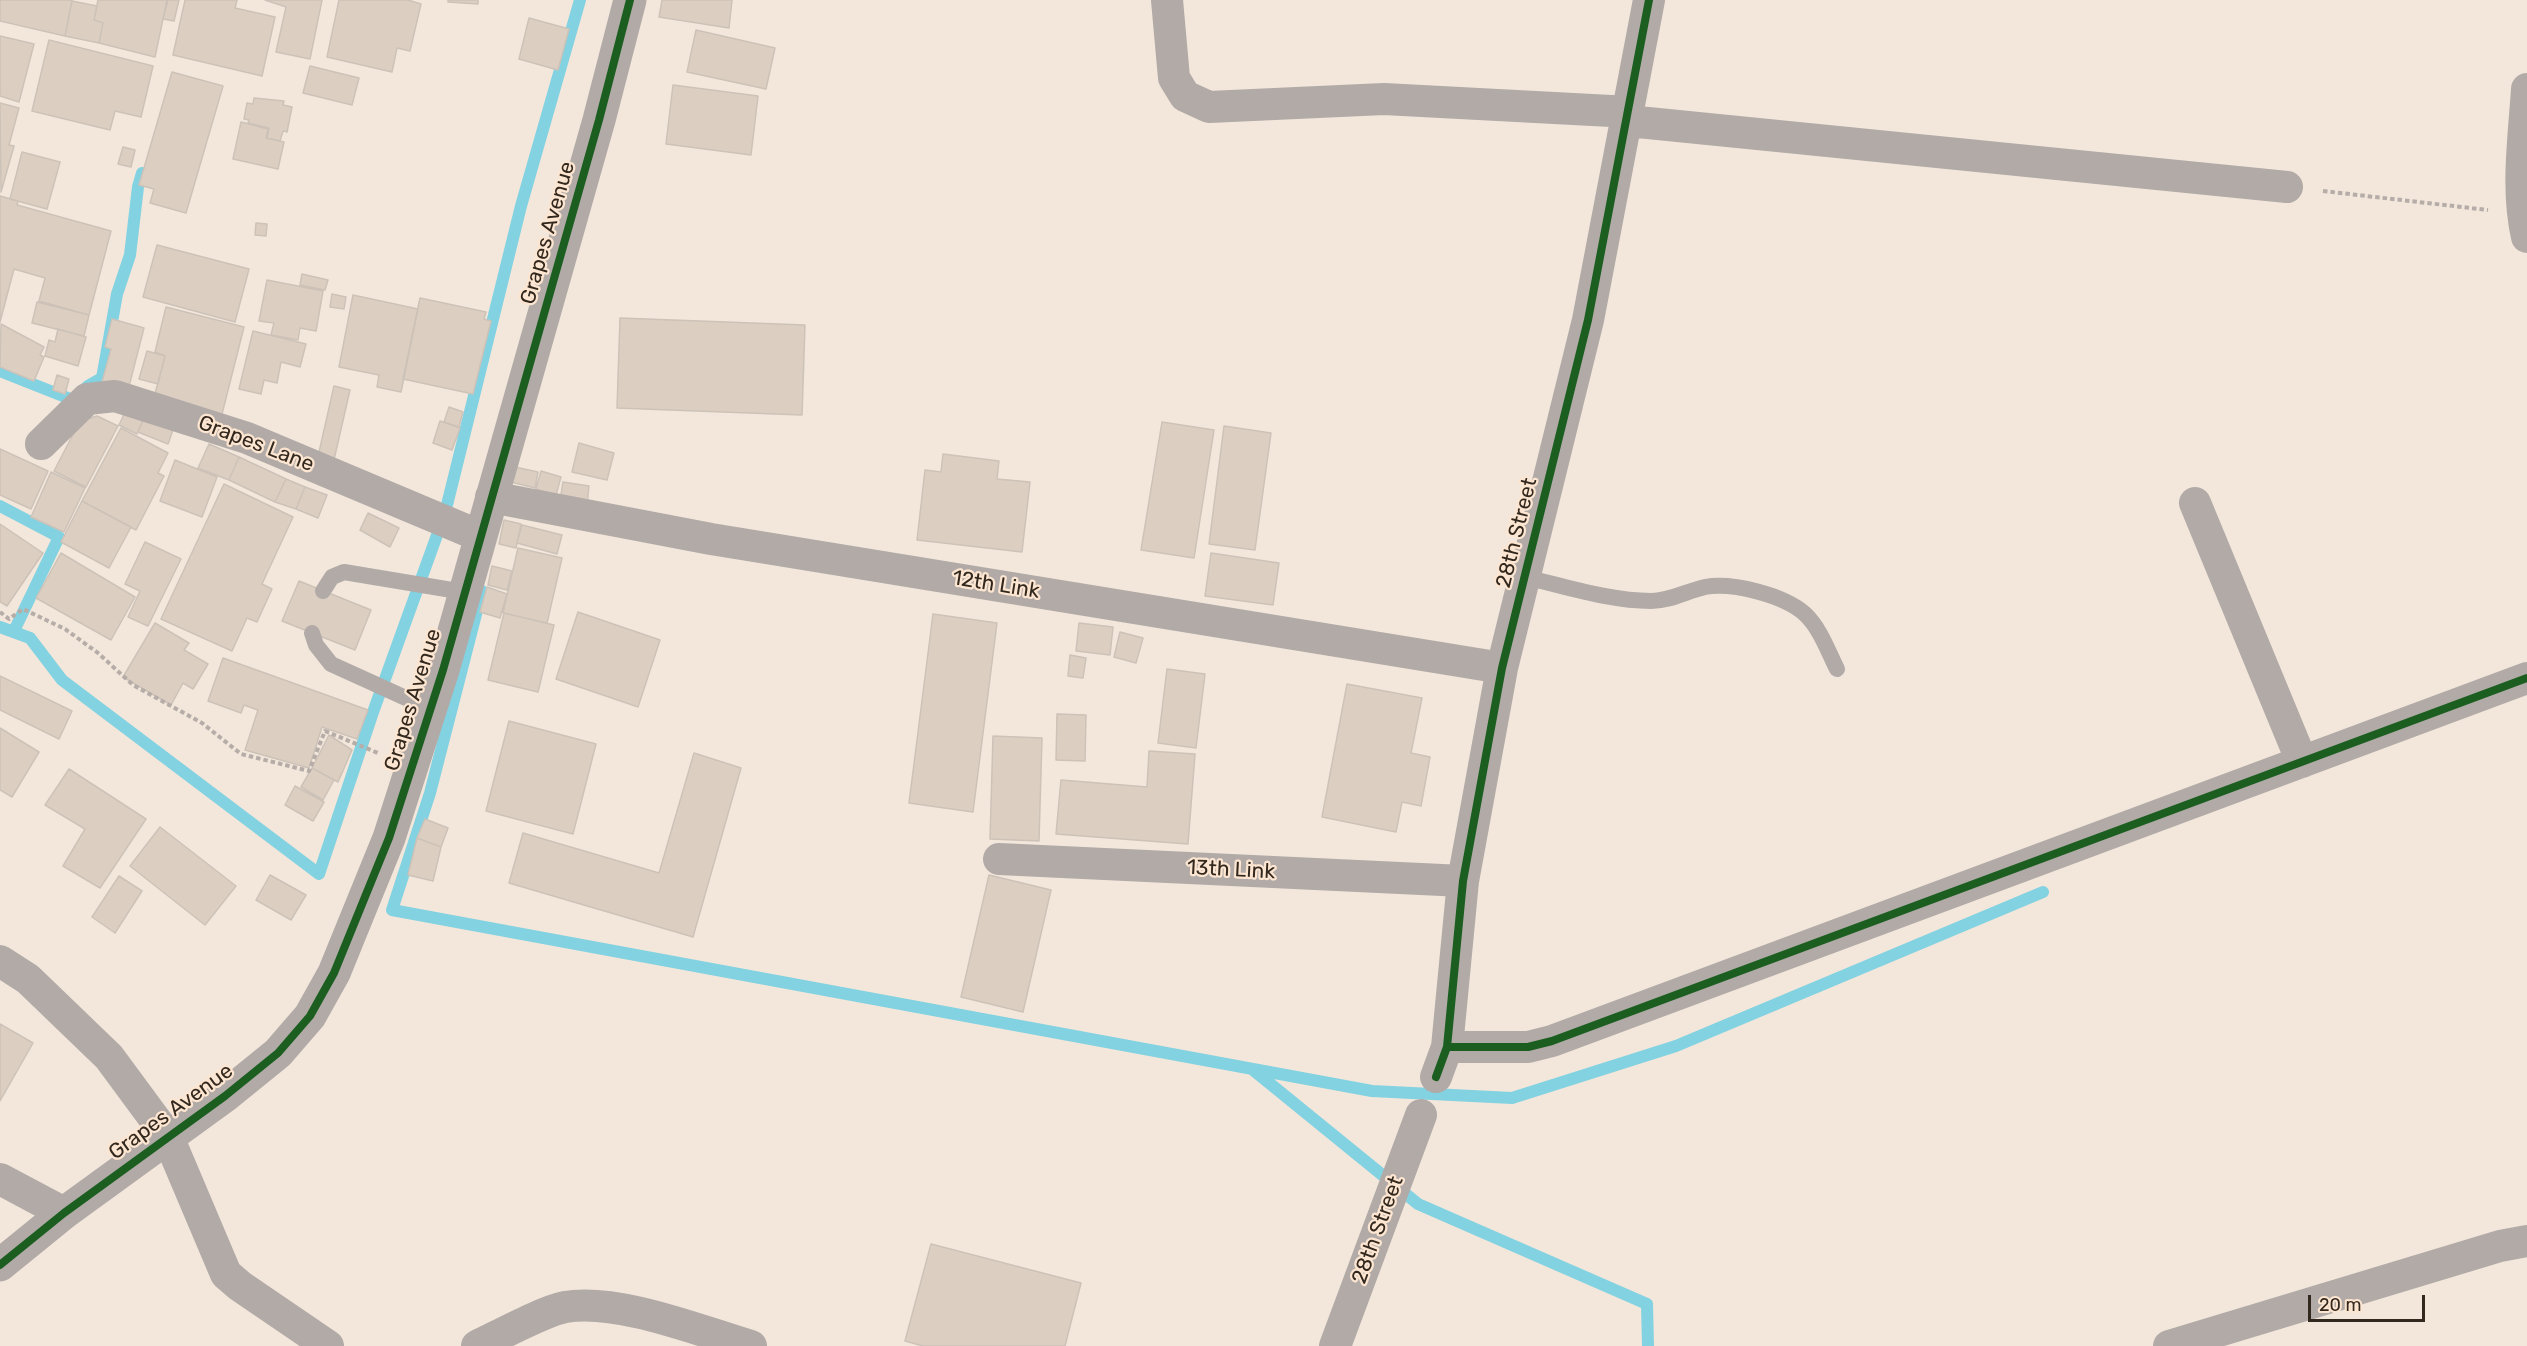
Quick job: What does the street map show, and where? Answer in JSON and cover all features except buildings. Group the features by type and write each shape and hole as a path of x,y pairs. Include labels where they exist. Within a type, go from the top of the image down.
{"street":[{"name":"Grapes Avenue","path":"0,1265 64,1213 278,1053 310,1016 334,973 388,838 430,709 599,120 630,0"},
{"path":"1167,0 1174,78 1185,96 1209,108 1384,99 1629,116 2287,187"},
{"name":"28th Street","path":"1436,1077 1447,1047 1463,882 1502,668 1588,320 1629,116 1649,0"},
{"path":"2524,225 2527,89"},
{"name":"Grapes Lane","path":"41,444 87,399 115,396 247,438 480,536"},
{"name":"12th Link","path":"491,497 711,539 1502,668"},
{"path":"2195,503 2302,762"},
{"path":"1447,1047 1528,1047 1552,1041 2527,678"},
{"name":"13th Link","path":"999,859 1463,882"},
{"path":"0,961 27,979 109,1057 168,1137 226,1274 328,1346"},
{"name":"28th Street","path":"1335,1346 1421,1115"},
{"path":"0,1179 64,1213"},
{"path":"2169,1346 2500,1246 2527,1241"},
{"path":"477,1346 564,1307 599,1306 626,1310 752,1346"}],"lane":[{"path":"323,591 332,577 344,572 465,592"},
{"path":"1524,577 1632,599 1653,601 1706,587 1731,586 1755,591 1787,603 1805,614 1818,631 1837,669"},
{"path":"312,633 316,645 331,664 430,709"}],"path":[{"path":"2287,187 2524,225"},
{"path":"0,612 9,619 23,609 65,629 98,653 126,680 202,723 241,754 309,771 325,731 412,767"}],"waterway":[{"path":"0,627 30,638 62,680 319,874 372,715 445,513 521,206 580,0"},
{"path":"0,371 73,400 88,386 102,378 117,294 130,255 138,187 142,173"},
{"path":"0,506 59,537 14,631"},
{"path":"482,591 430,793 392,910 1372,1091 1512,1098 1676,1046 2043,892"},
{"path":"1252,1069 1418,1204 1647,1304 1648,1346"}],"cycle path":[{"path":"0,1265 64,1213 225,1096 278,1053 310,1016 334,973 389,838 443,670 599,120 630,0"},
{"path":"1436,1077 1447,1047 1463,881 1502,668 1588,320 1649,0"},
{"path":"1447,1047 1528,1047 1552,1041 2527,678"}]}
